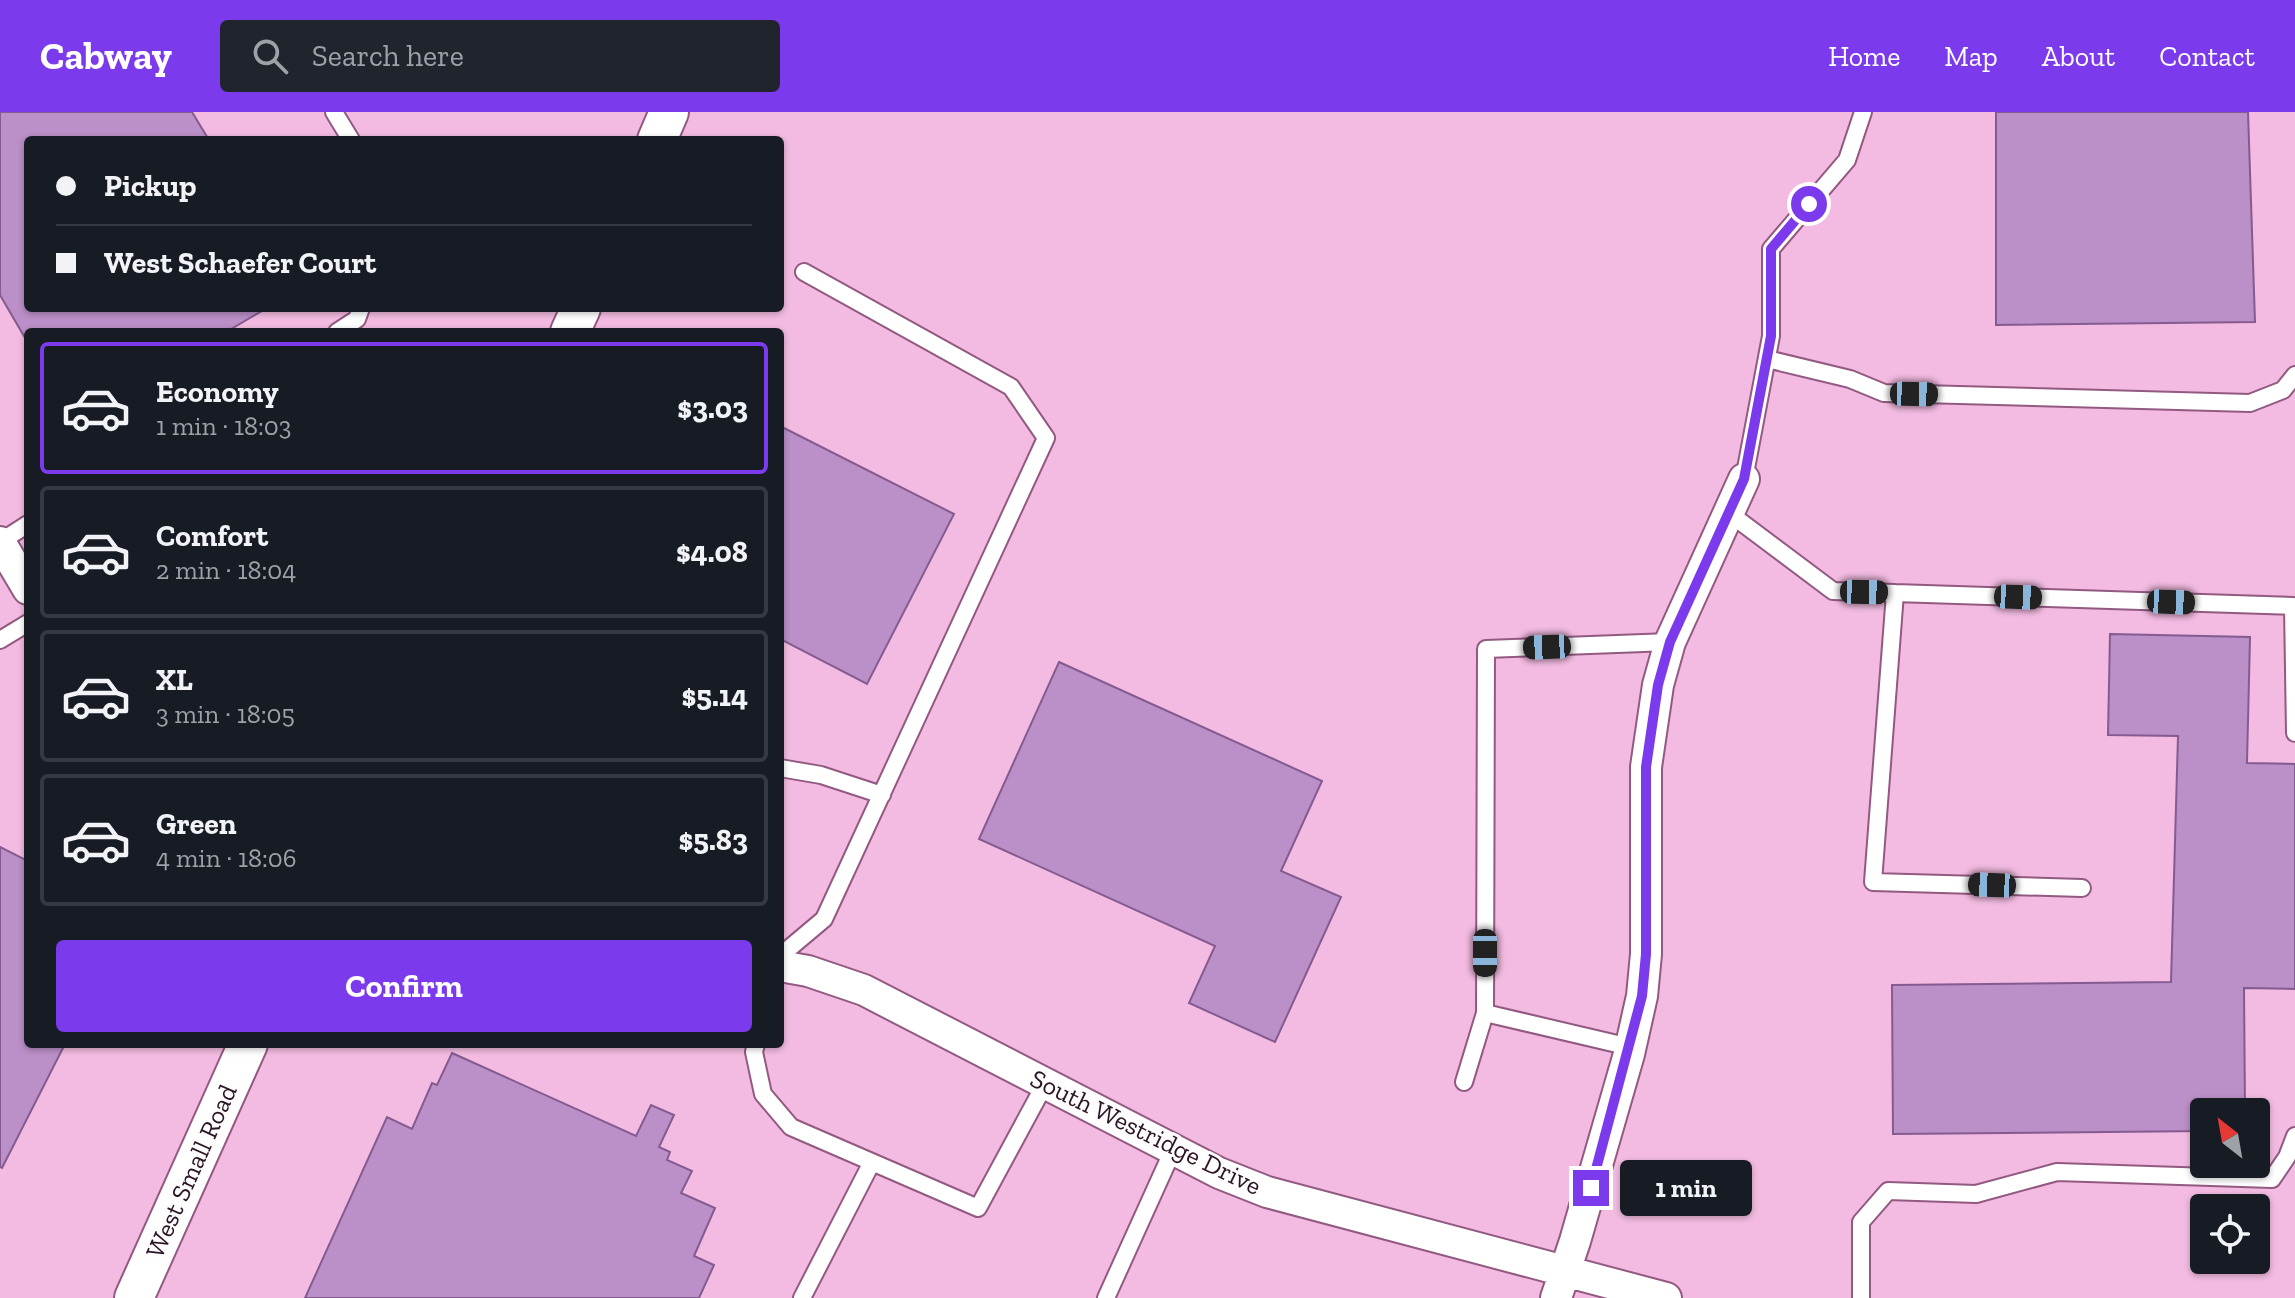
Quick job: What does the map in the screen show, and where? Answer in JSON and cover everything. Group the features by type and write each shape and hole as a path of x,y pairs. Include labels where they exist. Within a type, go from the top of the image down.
{"street":[{"path":"659,136 669,112"},
{"path":"1561,1285 1642,996 1646,954 1646,767 1658,685 1670,642 1744,479"},
{"path":"0,542 24,582"},
{"name":"South Westridge Drive","path":"784,967 808,971 864,990 1173,1150 1267,1192 1561,1285 1666,1298"},
{"name":"West Small Road","path":"134,1298 246,1048"}],"lane":[{"path":"334,112 349,136"},
{"path":"1744,479 1771,336 1771,249 1847,160 1863,112"},
{"path":"784,953 824,919 1046,438 1011,387 804,272"},
{"path":"343,328 357,319 360,312"},
{"path":"1767,359 1850,379 1884,393 2250,403 2283,390 2295,375"},
{"path":"1729,513 1833,591 2293,606 2295,733"},
{"path":"0,542 24,527"},
{"path":"1895,593 1873,882 2082,888"},
{"path":"0,640 24,625"},
{"path":"1464,1082 1485,1013 1486,649 1670,642"},
{"path":"784,769 821,775 882,795"},
{"path":"1485,1013 1630,1047"},
{"path":"755,1048 763,1094 791,1127 978,1208 1045,1084"},
{"path":"1861,1298 1861,1222 1888,1191 1976,1194 2057,1172 2272,1179 2287,1157 2295,1136"},
{"path":"1106,1298 1173,1150"},
{"path":"802,1298 872,1162"}],"shaded area":[{"path":"0,112 2295,112 2295,1298 0,1298"}],"building":[{"path":"0,112 192,112 207,136 24,136 24,312 260,312 233,328 24,328 24,336 0,295"},
{"path":"1996,112 2248,112 2255,322 1996,325"},
{"path":"784,428 954,514 867,684 784,641"},
{"path":"2110,634 2250,637 2247,763 2295,764 2295,989 2244,988 2245,1098 2190,1098 2190,1131 1893,1134 1892,985 2171,982 2178,736 2108,735"},
{"path":"1059,662 1322,781 1281,871 1341,897 1275,1042 1189,1003 1215,946 979,839"},
{"path":"0,847 24,859 24,1048 63,1048 0,1167"},
{"path":"452,1053 636,1136 651,1105 674,1115 659,1147 670,1152 667,1160 692,1171 681,1193 715,1208 694,1256 714,1265 699,1298 305,1298 387,1117 412,1129 432,1083 437,1085"}],"route":[{"path":"1591,1188 1642,996 1646,954 1646,767 1658,685 1670,642 1744,479 1771,336 1771,249 1809,204"}]}
